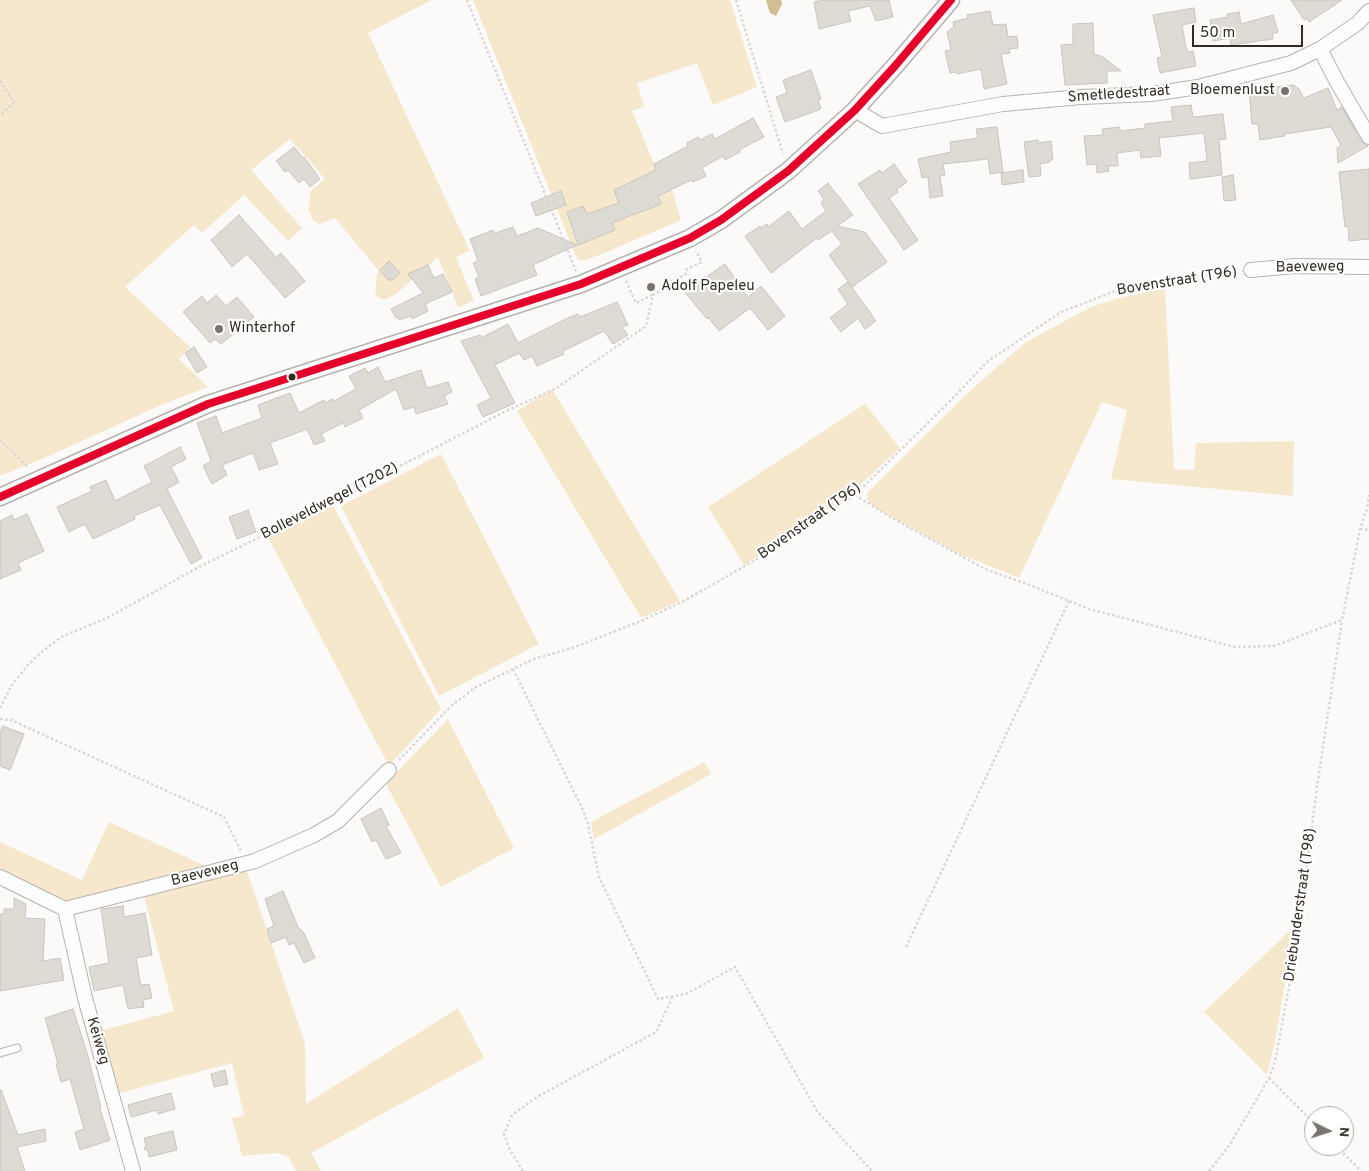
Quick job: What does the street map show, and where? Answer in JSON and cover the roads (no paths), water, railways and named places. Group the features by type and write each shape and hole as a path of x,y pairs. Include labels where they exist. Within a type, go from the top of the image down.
{"street":[{"path":"0,497 208,404 581,284 690,238 720,220 788,171 855,110 896,66 951,0"},
{"name":"Smetledestraat","path":"855,110 882,126 1003,104 1081,97 1152,94 1198,88 1292,63 1320,49 1358,23 1369,11"},
{"path":"1320,49 1369,137"},
{"name":"Baeveweg","path":"1251,270 1295,266 1369,267"},
{"name":"Baeveweg","path":"65,909 255,861 314,835 338,821 389,770"},
{"path":"0,876 65,909"},
{"name":"Keiweg","path":"65,909 85,998 133,1171"}],"lane":[{"path":"0,1053 16,1048"}],"place":[{"name":"Bloemenlust","path":"1285,91"},
{"name":"Adolf Papeleu","path":"651,287"},
{"name":"Winterhof","path":"219,329"}]}
